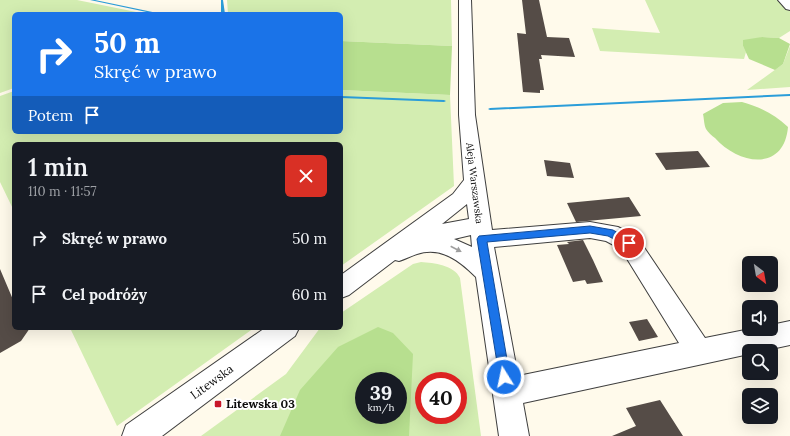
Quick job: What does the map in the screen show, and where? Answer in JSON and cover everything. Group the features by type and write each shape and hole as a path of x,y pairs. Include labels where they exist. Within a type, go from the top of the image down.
{"street":[{"name":"Aleja Warszawska","path":"465,0 467,115 474,180 487,273 514,436"},
{"path":"784,0 790,6"},
{"path":"343,287 460,199 474,180"},
{"path":"428,223 462,216 470,218 481,231"},
{"path":"363,272 399,252 419,244 437,234 474,227 481,231 590,230 610,233 629,243 699,352"},
{"path":"419,244 438,242 448,245 470,257 487,273"},
{"name":"Litewska","path":"137,436 283,330"},
{"path":"507,392 790,333"}],"green space":[{"path":"0,0 77,0 136,12 12,12 12,89 0,93"},
{"path":"227,0 451,0 452,46 343,41 343,12 228,12"},
{"path":"645,0 780,0 790,10 790,31 779,38 762,37 743,46 746,52 744,59 600,51 592,28 660,33"},
{"path":"762,37 779,38 790,44 783,64 775,70 749,59 743,46 743,40"},
{"path":"343,41 452,46 450,95 343,90"},
{"path":"790,46 790,87 747,90 783,64"},
{"path":"343,90 450,95 454,186 343,265 343,142 12,142 12,207 0,182 0,96 12,92 12,134 343,134"},
{"path":"742,102 755,106 777,118 788,127 785,142 778,152 759,160 748,158 736,154 725,147 706,129 703,114 723,103"},
{"path":"421,262 432,263 448,267 453,270 460,278 481,436 201,436 286,374 319,330 343,330 343,312 413,264"},
{"path":"378,327 393,333 413,354 409,436 280,436 300,390 338,347"},
{"path":"71,330 251,330 117,426"}],"building":[{"path":"522,0 539,0 547,37 569,38 575,57 541,55 542,59 539,59 544,90 540,90 540,93 523,92 517,33 526,34"},
{"path":"698,151 710,167 666,170 655,153"},
{"path":"544,160 570,163 574,178 547,176"},
{"path":"629,197 641,216 576,222 567,203"},
{"path":"583,240 603,282 587,284 585,280 573,282 557,245 569,244 567,242"},
{"path":"0,269 12,297 12,330 29,330 21,341 0,353"},
{"path":"647,319 658,337 639,341 629,322"},
{"path":"660,400 683,436 612,436 636,426 626,408"}],"waterway":[{"path":"91,0 150,12"},
{"path":"222,0 223,12"},
{"path":"490,109 790,95"},
{"path":"343,97 444,101"}],"place":[{"name":"Litewska 03","path":"218,404"}],"route":[{"path":"504,377 482,239 590,230 610,233 629,243"}]}
